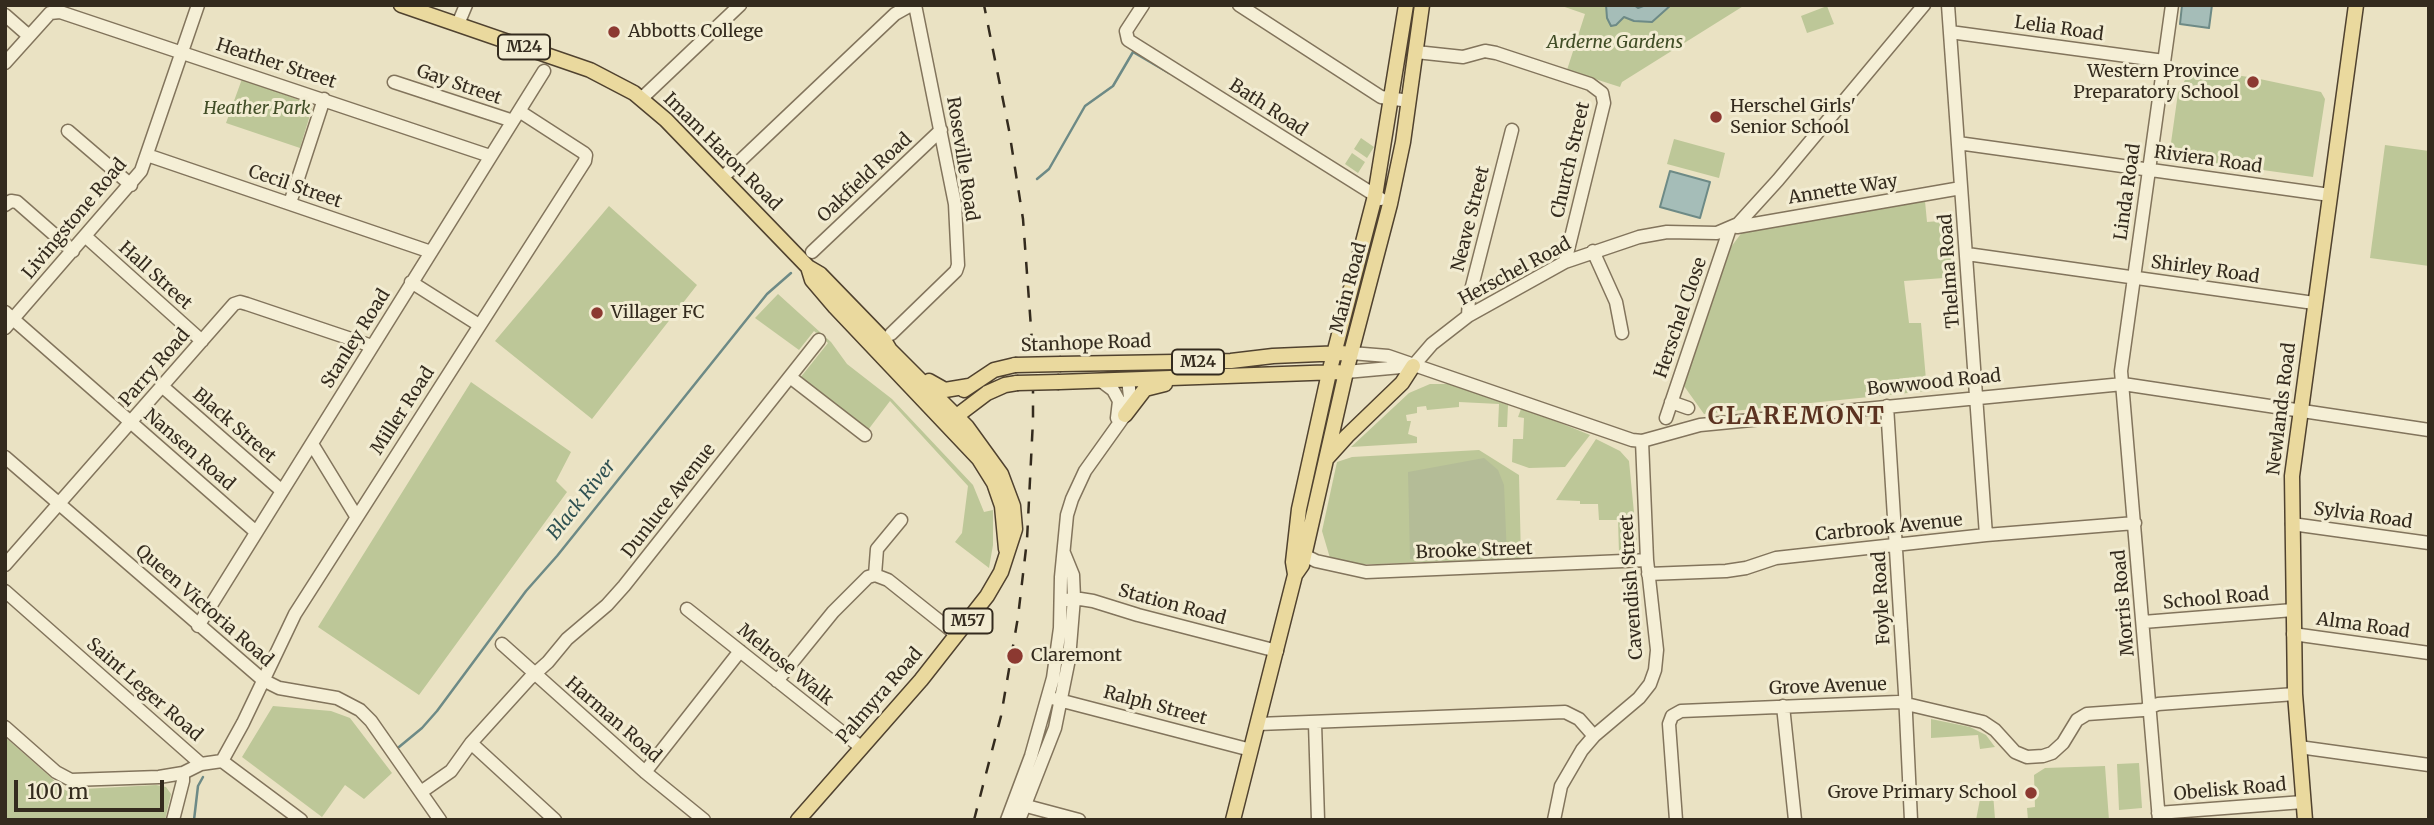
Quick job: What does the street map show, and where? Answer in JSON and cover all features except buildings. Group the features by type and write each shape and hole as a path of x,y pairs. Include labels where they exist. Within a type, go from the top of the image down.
{"main road":[{"name":"Imam Haron Road","path":"401,5 590,70 614,81 641,99 666,120 808,268 820,274 887,337 890,350 946,414"},
{"name":"Main Road","path":"1299,552 1299,509 1329,373 1376,196 1406,5"},
{"name":"Main Road","path":"1233,820 1277,651 1299,552 1326,459 1390,204 1409,101 1422,5"},
{"name":"Newlands Road","path":"2305,820 2295,694 2292,476 2356,5"},
{"name":"Imam Haron Road","path":"808,268 812,280 835,307 946,414"},
{"path":"887,337 939,389 950,391 969,386"},
{"name":"Bowwood Road","path":"1334,354 1352,353"},
{"name":"Stanhope Road","path":"946,414 969,386 994,370 1015,365 1231,361 1273,356 1334,354"},
{"path":"1062,364 1072,370 1119,371 1128,379"},
{"path":"1326,459 1402,383 1413,366"},
{"name":"Bowwood Road","path":"1329,373 1346,372"},
{"name":"Stanhope Road","path":"946,414 1004,385 1017,383 1329,373"},
{"path":"1125,415 1139,395 1149,387 1204,376"},
{"path":"946,414 994,483 1002,506 1006,557"},
{"name":"Palmyra Road","path":"798,820 957,635 987,596 1006,557 1015,529 1013,506 1001,474 979,442 946,414"}],"street":[{"name":"Livingstone Road","path":"8,319 73,251 141,171 198,5"},
{"path":"458,24 466,5"},
{"path":"722,178 895,14 913,5"},
{"name":"Roseville Road","path":"887,337 957,269 955,204 913,5"},
{"name":"Bath Road","path":"1143,5 1126,31 1128,40 1390,204"},
{"path":"1238,5 1381,97 1409,101"},
{"path":"1730,229 1754,208 1924,5"},
{"name":"Thelma Road","path":"1948,5 1986,535"},
{"name":"Linda Road","path":"2123,384 2121,371 2172,5"},
{"path":"641,99 731,8"},
{"name":"Heather Street","path":"29,36 50,13 65,13 490,156"},
{"path":"5,16 29,36 5,62"},
{"name":"Lelia Road","path":"1950,32 2164,61"},
{"name":"Church Street","path":"1416,52 1450,56 1472,56 1485,51 1496,53 1590,84 1602,93 1604,104 1564,262"},
{"name":"Stanley Road","path":"198,626 544,71"},
{"name":"Gay Street","path":"394,82 516,116"},
{"path":"290,203 324,99"},
{"name":"Miller Road","path":"222,761 295,614 586,158 582,151 516,116"},
{"name":"Oakfield Road","path":"812,251 941,130"},
{"name":"Neave Street","path":"1468,316 1469,298 1512,130"},
{"path":"68,131 131,185"},
{"name":"Riviera Road","path":"1958,143 2330,195"},
{"name":"Cecil Street","path":"147,155 431,252"},
{"name":"Annette Way","path":"1730,229 1771,219 1961,188"},
{"path":"5,205 11,201 17,202 73,251"},
{"name":"Herschel Road","path":"1413,366 1432,344 1468,316 1564,262 1652,234 1717,233 1730,229"},
{"name":"Herschel Close","path":"1666,418 1730,229"},
{"name":"Hall Street","path":"85,236 202,341"},
{"path":"1593,251 1616,302 1622,333"},
{"name":"Shirley Road","path":"1967,254 2314,303"},
{"path":"411,282 479,325"},
{"name":"Parry Road","path":"5,565 230,308 240,302 372,346"},
{"name":"Nansen Road","path":"8,319 256,532"},
{"name":"Dunluce Avenue","path":"421,792 451,771 471,743 567,639 607,605 624,586 819,340"},
{"name":"Bowwood Road","path":"1352,353 1388,356 1623,438 1642,441 1700,425 2123,384 2429,430"},
{"name":"Bowwood Road","path":"1346,372 1413,366"},
{"path":"790,377 865,435"},
{"path":"1007,820 1036,778 1055,728 1056,657 1066,524 1072,499 1085,471 1125,415 1130,397 1128,379"},
{"path":"1101,381 1113,390 1119,401 1114,428"},
{"name":"Morris Road","path":"2123,384 2159,816"},
{"name":"Black Street","path":"163,387 282,491"},
{"path":"1671,402 1688,408"},
{"name":"Foyle Road","path":"1887,407 1911,820"},
{"name":"Cavendish Street","path":"1553,820 1561,786 1574,763 1594,736 1639,698 1653,677 1657,650 1648,574 1642,441"},
{"path":"312,444 356,516"},
{"name":"Queen Victoria Road","path":"5,457 263,680 279,688 337,698 353,705 370,721 440,820"},
{"path":"874,575 877,549 901,520"},
{"name":"Carbrook Avenue","path":"1648,574 1746,568 1776,558 1896,544 2135,523"},
{"name":"Sylvia Road","path":"2292,524 2429,543"},
{"name":"Brooke Street","path":"1299,552 1347,569 1366,572 1647,560"},
{"path":"1019,820 1019,804 1031,756 1055,698 1071,645 1073,575 1064,553"},
{"path":"777,681 833,612 868,577 874,575 888,580 957,635"},
{"name":"Saint Leger Road","path":"5,591 201,764 222,761"},
{"path":"1061,606 1068,599 1074,598"},
{"name":"Station Road","path":"1074,598 1277,651"},
{"name":"Melrose Walk","path":"687,609 862,748"},
{"name":"School Road","path":"2143,622 2293,610"},
{"name":"Alma Road","path":"2293,634 2429,653"},
{"name":"Harman Road","path":"502,644 645,772 704,820"},
{"path":"645,772 740,652"},
{"name":"Grove Avenue","path":"1676,820 1669,724 1672,716 1681,711 1905,703 1983,722 1995,730 2015,752 2027,757 2052,753 2063,743 2069,730 2081,716 2158,704 2295,694"},
{"name":"Ralph Street","path":"1055,698 1251,750"},
{"path":"1783,706 1795,820"},
{"path":"1258,724 1565,712 1579,719 1594,736"},
{"path":"1315,723 1318,820"},
{"path":"5,727 68,780 183,773 201,764"},
{"path":"471,743 555,820"},
{"path":"2299,747 2429,765"},
{"path":"222,761 301,820"},
{"path":"173,820 183,773"},
{"path":"1036,778 1038,799 1046,812"},
{"name":"Obelisk Road","path":"2159,816 2304,802"},
{"path":"1019,804 1079,820"}],"green space":[{"name":"Arderne Gardens","path":"1559,5 1745,5 1622,82 1620,87 1567,70 1585,14"},
{"path":"1827,6 1834,24 1807,33 1801,16"},
{"path":"2200,74 2229,74 2321,92 2325,99 2313,177 2169,157 2178,93 2186,78"},
{"name":"Heather Park","path":"242,79 313,105 300,148 226,123"},
{"path":"1361,138 1374,147 1367,158 1354,149"},
{"path":"1674,139 1725,153 1719,178 1667,164"},
{"path":"2385,145 2429,151 2429,266 2370,258"},
{"path":"1352,153 1365,162 1358,173 1345,164"},
{"path":"1925,201 1927,222 1952,220 1957,277 1904,281 1909,323 1921,323 1927,391 1704,414 1684,386 1731,247 1743,231"},
{"name":"Villager FC","path":"609,206 697,285 592,419 495,341"},
{"path":"778,294 831,342 847,364 892,399 973,485 984,512 993,510 993,545 989,568 955,542 962,533 968,486 890,401 868,430 800,378 828,343 814,331 799,350 755,318"},
{"path":"471,382 571,452 556,481 567,492 419,695 318,627"},
{"path":"1430,384 1450,384 1508,405 1507,427 1498,427 1499,404 1459,402 1459,407 1427,410 1426,406 1417,407 1417,413 1406,415 1407,421 1411,421 1408,434 1417,437 1417,443 1351,447 1409,393"},
{"path":"1521,409 1590,435 1565,467 1529,468 1512,462 1513,439 1523,439 1524,418 1518,417"},
{"path":"1596,439 1620,451 1629,461 1637,544 1628,553 1619,553 1618,520 1599,520 1598,504 1556,500"},
{"path":"1479,450 1519,475 1521,558 1354,564 1330,558 1322,531 1337,462 1352,457"},
{"path":"1484,458 1498,470 1504,485 1507,557 1410,559 1408,472"},
{"path":"273,706 331,711 350,718 392,773 364,799 345,785 322,817 242,757"},
{"path":"1931,719 1970,727 1986,735 1995,747 1980,749 1978,735 1931,738"},
{"path":"5,737 65,790 156,785 166,787 171,794 165,820 5,820"},
{"path":"2139,763 2142,808 2119,810 2117,764"},
{"path":"2105,766 2109,820 2028,820 2027,808 2035,807 2034,775 2045,768"},
{"path":"1993,793 1995,819 2017,820 1976,820 1981,794"}],"water":[{"path":"1606,5 1634,5 1638,8 1646,5 1671,5 1652,22 1634,21 1624,17 1611,26"},
{"path":"2182,5 2212,5 2209,28 2180,24"},
{"path":"1670,171 1710,182 1700,218 1660,207"}],"waterway":[{"name":"Black River","path":"1037,179 1049,169 1085,106 1113,86 1133,52 1169,73"},
{"name":"Black River","path":"399,747 437,711 526,591 767,294 791,273"},
{"name":"Black River","path":"194,820 198,786 203,777"}],"railway":[{"path":"974,820 1001,716 1018,617 1027,540 1033,420 1033,355 1023,219 1009,130 984,5"}],"place":[{"name":"Abbotts College","path":"614,32"},
{"name":"Western Province Preparatory School","path":"2253,82"},
{"name":"Herschel Girls' Senior School","path":"1716,117"},
{"name":"Villager FC","path":"597,313"},
{"name":"Claremont","path":"1015,656"},
{"name":"Grove Primary School","path":"2031,793"}],"district":[{"name":"CLAREMONT","path":"1797,417"}]}
